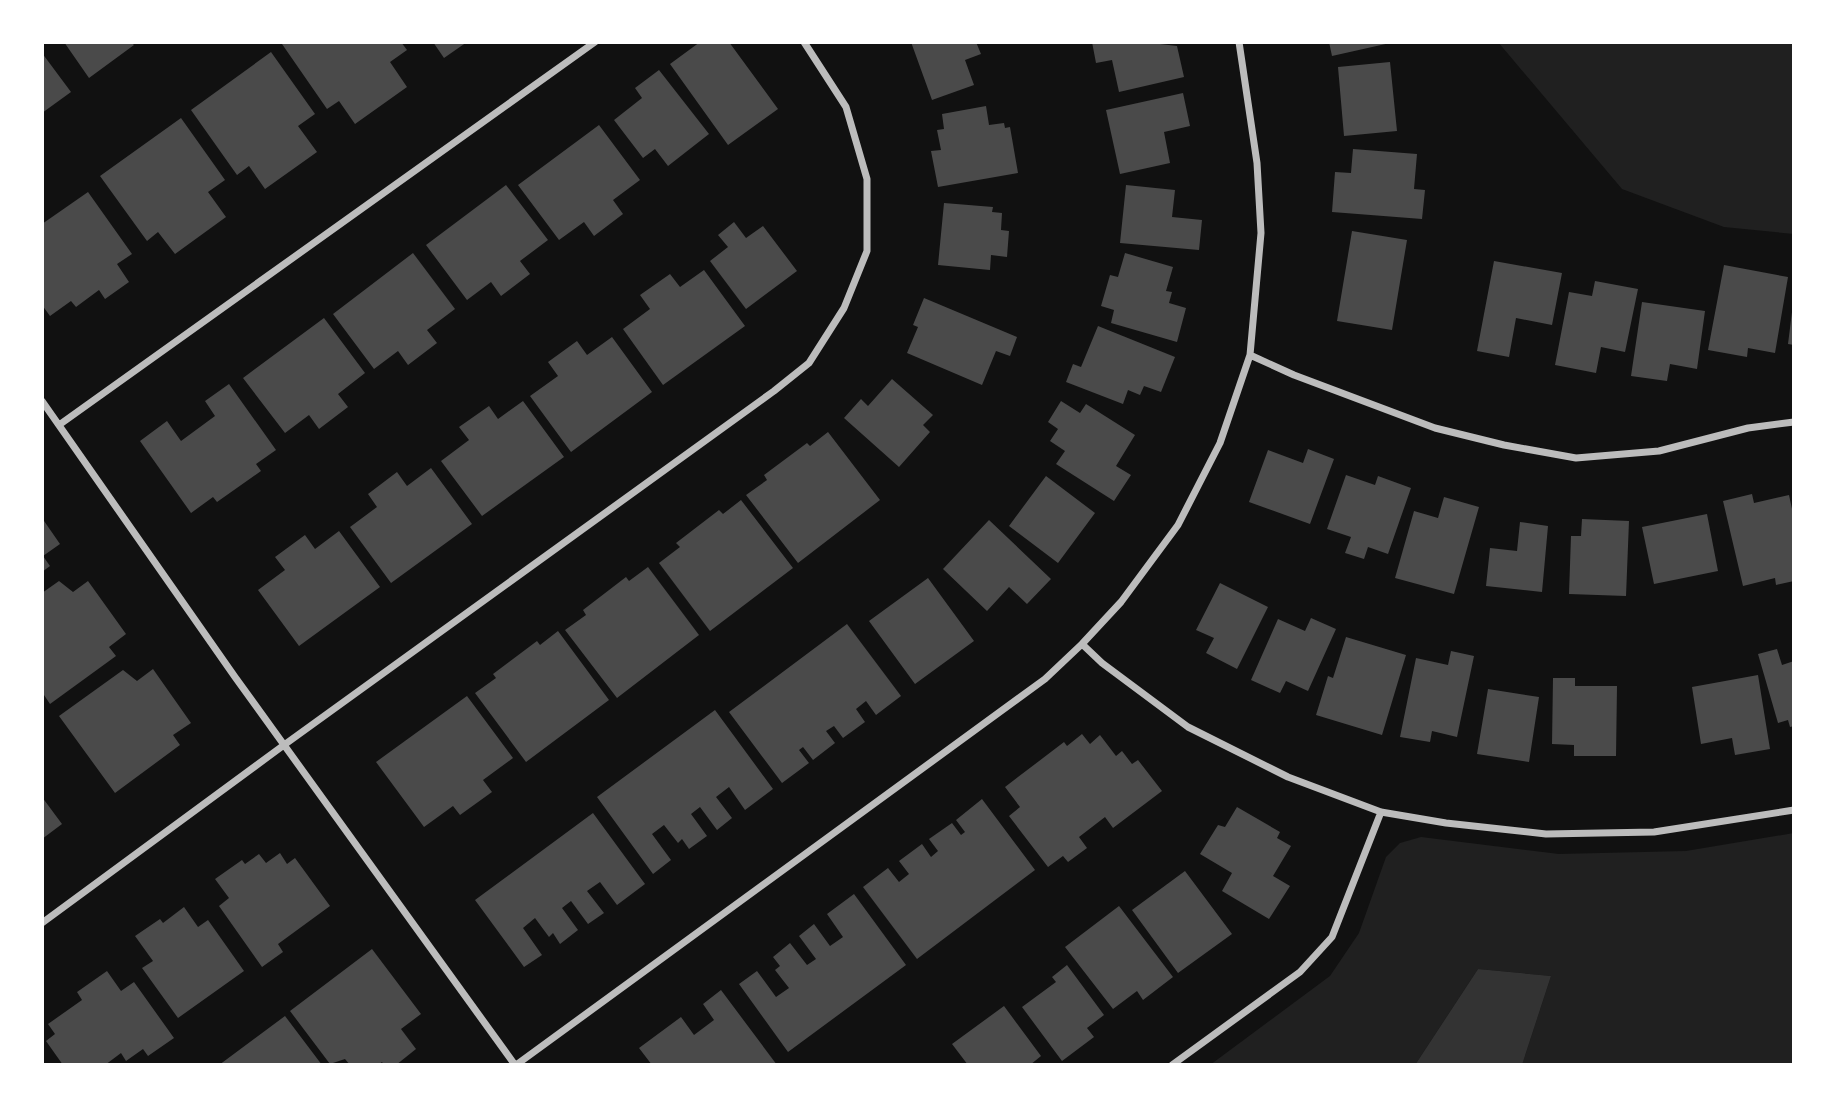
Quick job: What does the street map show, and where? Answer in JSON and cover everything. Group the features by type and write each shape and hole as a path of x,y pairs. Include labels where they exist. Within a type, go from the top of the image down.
{"street":[{"path":"60,425 595,42"},
{"path":"42,923 809,363 844,308 867,251 867,178 846,107 804,42"},
{"path":"42,401 235,677 515,1065 1045,679 1121,602 1178,526 1220,443 1250,355 1261,233 1257,163 1239,42"},
{"path":"1250,355 1435,428 1504,445 1576,458 1659,451 1748,428 1794,422"},
{"path":"1082,644 1102,663 1188,727 1289,777 1381,812 1446,823 1546,834 1654,832 1794,810"},
{"path":"1172,1065 1300,972 1332,936 1381,812"}],"shaded area":[{"path":"1498,42 1794,42 1794,234 1724,227 1622,189"},
{"path":"1794,833 1794,1065 1522,1065 1551,976 1478,969 1415,1065 1210,1065 1330,976 1359,933 1386,857 1400,843 1421,837 1559,854 1686,851"},
{"path":"1478,969 1551,976 1522,1065 1415,1065"}],"building":[{"path":"64,42 131,42 134,45 89,78"},
{"path":"401,42 407,50 390,62 407,87 355,124 339,101 327,109 282,44"},
{"path":"433,42 467,42 444,58"},
{"path":"700,42 729,42 778,109 728,145 670,64"},
{"path":"911,42 976,42 981,54 965,60 974,85 932,100"},
{"path":"1092,42 1159,42 1177,46 1184,77 1119,92 1112,60 1096,63"},
{"path":"1329,42 1390,42 1390,43 1332,56"},
{"path":"271,52 315,114 298,126 317,152 265,189 249,166 237,175 191,110"},
{"path":"42,53 71,92 42,113"},
{"path":"1390,62 1397,131 1344,136 1338,67"},
{"path":"659,70 709,134 668,166 655,149 643,158 614,120 642,98 635,88"},
{"path":"1183,93 1190,126 1164,132 1170,163 1120,174 1106,110"},
{"path":"986,106 989,125 1004,123 1005,128 1010,127 1018,173 938,187 931,151 941,150 937,130 944,129 942,114"},
{"path":"181,118 225,180 208,192 226,217 175,254 158,232 147,241 100,176"},
{"path":"599,125 640,180 613,200 623,214 594,236 584,222 559,240 518,185"},
{"path":"1353,149 1417,154 1414,189 1425,190 1422,219 1332,212 1335,172 1351,173"},
{"path":"506,185 548,240 520,261 530,274 501,296 491,282 467,300 426,245"},
{"path":"1126,185 1175,190 1172,217 1202,220 1199,250 1120,243"},
{"path":"88,192 132,254 117,264 129,282 105,299 99,290 76,307 71,301 50,316 42,305 42,224"},
{"path":"944,203 993,207 992,212 1002,213 1001,230 1009,231 1007,257 991,255 990,270 938,265"},
{"path":"734,222 746,238 763,226 797,271 746,309 710,261 728,247 718,235"},
{"path":"1352,231 1407,240 1392,330 1337,321"},
{"path":"413,253 455,309 427,330 437,343 408,365 398,351 374,369 333,314"},
{"path":"1125,253 1173,267 1166,291 1172,292 1169,303 1186,308 1177,342 1111,323 1114,310 1101,306 1110,275 1118,277"},
{"path":"1494,261 1562,273 1552,325 1516,318 1509,357 1477,351"},
{"path":"1724,265 1788,277 1775,353 1748,348 1747,357 1708,350"},
{"path":"704,270 745,326 663,385 623,329 650,309 640,295 670,274 680,287"},
{"path":"1595,281 1638,289 1625,352 1601,347 1596,373 1555,365 1569,292 1592,296"},
{"path":"924,298 1017,337 1010,356 996,351 982,385 907,353 918,327 913,325"},
{"path":"1642,302 1705,311 1697,369 1670,364 1667,381 1631,376"},
{"path":"1794,312 1794,345 1788,344"},
{"path":"324,318 365,373 338,394 348,407 319,429 309,415 285,433 243,378"},
{"path":"1098,326 1175,357 1161,392 1144,386 1140,395 1128,390 1123,404 1066,382 1073,364 1081,367"},
{"path":"612,337 652,392 571,452 530,396 558,376 548,362 577,341 587,355"},
{"path":"892,379 933,415 923,425 930,432 899,467 844,418 861,399 868,406"},
{"path":"229,384 276,450 256,464 261,471 217,502 213,497 191,513 140,441 167,421 181,441 215,416 205,401"},
{"path":"523,401 564,457 482,516 441,461 469,440 459,427 489,406 498,419"},
{"path":"1061,401 1080,413 1086,404 1135,435 1116,466 1131,475 1114,501 1056,464 1065,451 1050,441 1058,429 1048,422"},
{"path":"828,432 880,500 798,563 746,495 767,480 764,475 807,443 810,446"},
{"path":"1308,449 1334,459 1310,524 1249,502 1268,450 1303,463"},
{"path":"431,468 472,524 391,583 350,527 377,507 368,494 397,472 407,486"},
{"path":"1346,475 1375,485 1378,476 1411,488 1388,554 1368,547 1364,559 1345,553 1351,537 1327,529"},
{"path":"1046,476 1095,513 1058,563 1009,526"},
{"path":"1752,494 1754,503 1789,495 1794,518 1794,581 1776,585 1775,578 1743,586 1723,501"},
{"path":"1444,497 1479,507 1454,594 1395,578 1414,511 1438,518"},
{"path":"741,500 793,568 710,631 659,563 680,547 676,543 719,510 723,514"},
{"path":"1707,514 1718,571 1654,584 1642,527"},
{"path":"42,518 60,544 43,556 50,566 42,572"},
{"path":"1582,519 1629,521 1626,596 1569,594 1571,536 1581,536"},
{"path":"989,520 1051,579 1027,604 1009,587 987,611 943,569"},
{"path":"1520,522 1548,526 1542,592 1486,586 1490,548 1517,551"},
{"path":"339,531 380,587 299,646 258,590 285,570 275,557 305,535 315,549"},
{"path":"648,567 699,635 617,698 565,630 586,615 583,610 626,577 629,581"},
{"path":"928,578 974,641 915,684 869,621"},
{"path":"59,581 73,592 88,581 126,634 109,647 116,656 50,704 42,692 42,593"},
{"path":"1220,583 1268,607 1237,669 1206,653 1214,638 1196,630"},
{"path":"1311,618 1336,629 1308,691 1286,681 1280,693 1251,680 1278,619 1305,631"},
{"path":"847,624 901,696 876,715 866,701 856,709 865,722 843,738 834,726 826,731 835,743 813,760 803,747 799,750 809,763 782,783 729,712"},
{"path":"558,631 609,700 526,762 475,693 496,678 493,674 537,641 540,645"},
{"path":"1346,637 1406,655 1382,735 1316,715 1328,676 1333,678"},
{"path":"1777,649 1782,665 1794,661 1794,726 1790,727 1788,720 1778,723 1758,654"},
{"path":"1451,651 1474,656 1457,737 1432,731 1430,742 1400,737 1416,658 1448,665"},
{"path":"153,669 191,723 173,735 180,745 115,793 59,716 123,670 137,681"},
{"path":"1758,675 1770,749 1735,755 1732,738 1701,744 1692,687"},
{"path":"1553,678 1575,678 1575,686 1617,686 1616,756 1574,756 1574,745 1552,744"},
{"path":"1488,689 1539,697 1529,762 1477,754"},
{"path":"467,696 513,758 483,780 492,792 460,815 453,806 424,827 376,762"},
{"path":"715,710 773,789 745,810 729,787 716,797 732,818 717,830 700,807 691,814 707,836 689,849 682,839 678,843 664,825 652,834 671,860 653,874 597,797"},
{"path":"1082,734 1090,744 1100,735 1116,756 1122,751 1132,764 1138,760 1162,791 1113,828 1105,817 1079,837 1087,848 1068,862 1063,856 1048,867 1009,816 1020,807 1005,787 1064,742 1067,746"},
{"path":"42,797 62,824 42,839"},
{"path":"982,799 1035,870 917,959 863,887 888,868 899,882 909,874 899,861 922,844 931,857 938,851 929,839 952,823 961,835 965,832 956,820"},
{"path":"1237,807 1280,832 1277,838 1291,846 1273,876 1290,886 1269,919 1222,891 1232,873 1200,854 1218,825 1225,827"},
{"path":"593,813 645,884 617,905 600,882 587,891 604,913 588,924 571,901 562,908 578,930 560,944 553,933 549,937 535,918 523,928 542,955 524,967 475,900"},
{"path":"280,853 287,864 295,858 330,906 278,944 283,952 262,967 219,906 229,898 215,879 242,860 245,864 259,854 266,863"},
{"path":"1185,871 1232,934 1178,973 1132,910"},
{"path":"854,894 906,965 788,1052 739,984 757,971 776,997 789,988 775,970 780,966 773,957 790,943 807,965 816,959 799,936 814,924 830,946 843,937 827,914"},
{"path":"1119,906 1173,977 1143,1000 1137,991 1113,1009 1065,947"},
{"path":"184,907 198,927 208,920 244,971 178,1018 142,968 153,961 135,936 160,919 163,923"},
{"path":"372,949 421,1014 401,1029 416,1049 396,1065 384,1065 382,1062 378,1065 350,1065 345,1059 330,1064 290,1011"},
{"path":"1067,965 1104,1015 1087,1028 1094,1037 1062,1061 1022,1007 1056,982 1052,977"},
{"path":"107,971 121,991 134,982 174,1038 148,1056 143,1049 126,1061 121,1053 105,1065 63,1065 46,1041 55,1034 48,1024 82,1000 77,992"},
{"path":"721,990 777,1065 652,1065 639,1048 681,1017 694,1035 714,1020 703,1004"},
{"path":"1004,1006 1041,1056 1030,1065 968,1065 952,1044"},
{"path":"285,1016 322,1065 219,1065"}]}
